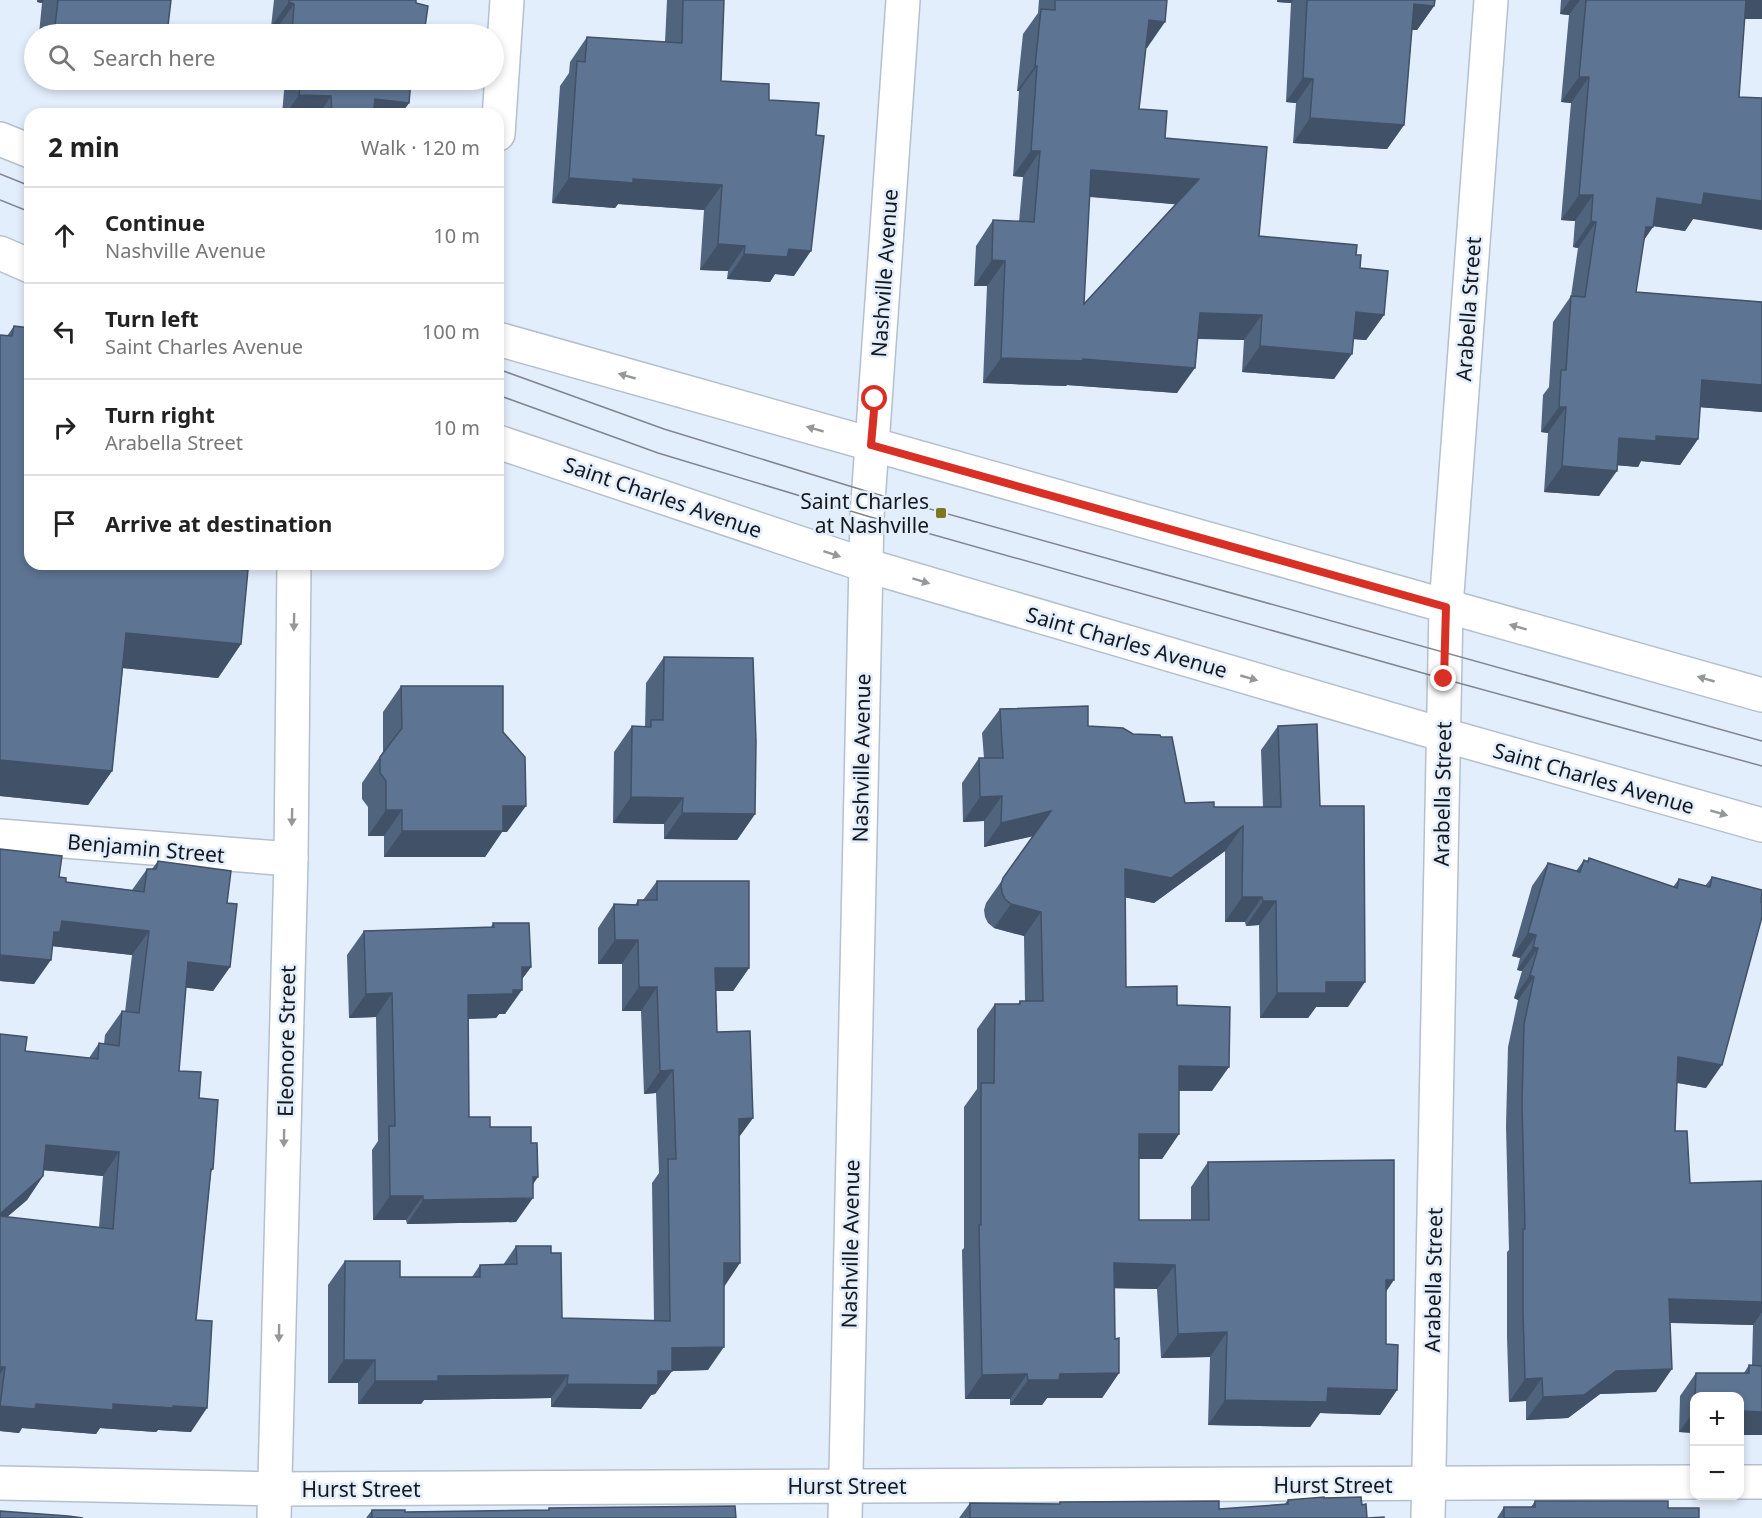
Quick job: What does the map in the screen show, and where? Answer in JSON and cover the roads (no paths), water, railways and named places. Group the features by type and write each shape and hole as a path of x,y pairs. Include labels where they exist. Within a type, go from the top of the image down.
{"street":[{"path":"504,45 507,0"},
{"name":"Nashville Avenue","path":"845,1518 865,565 871,445 903,0"},
{"name":"Arabella Street","path":"1428,1518 1446,607 1491,0"},
{"path":"500,108 501,90"},
{"path":"0,139 24,149"},
{"path":"0,253 24,263"},
{"path":"504,341 1762,695"},
{"name":"Saint Charles Avenue","path":"504,444 865,565 1444,735 1762,825"},
{"name":"Eleonore Street","path":"274,1504 291,859 294,570"},
{"name":"Benjamin Street","path":"0,836 291,859"},
{"name":"Hurst Street","path":"0,1483 274,1504 845,1486 1690,1482"},
{"path":"1744,1482 1762,1482"}],"tram line":[{"path":"0,174 24,184"},
{"path":"0,200 24,210"},
{"path":"504,371 664,429 869,492 1762,741"},
{"path":"504,397 658,453 867,516 1762,766"}],"place":[{"name":"Saint Charles at Nashville","path":"941,513"}]}
